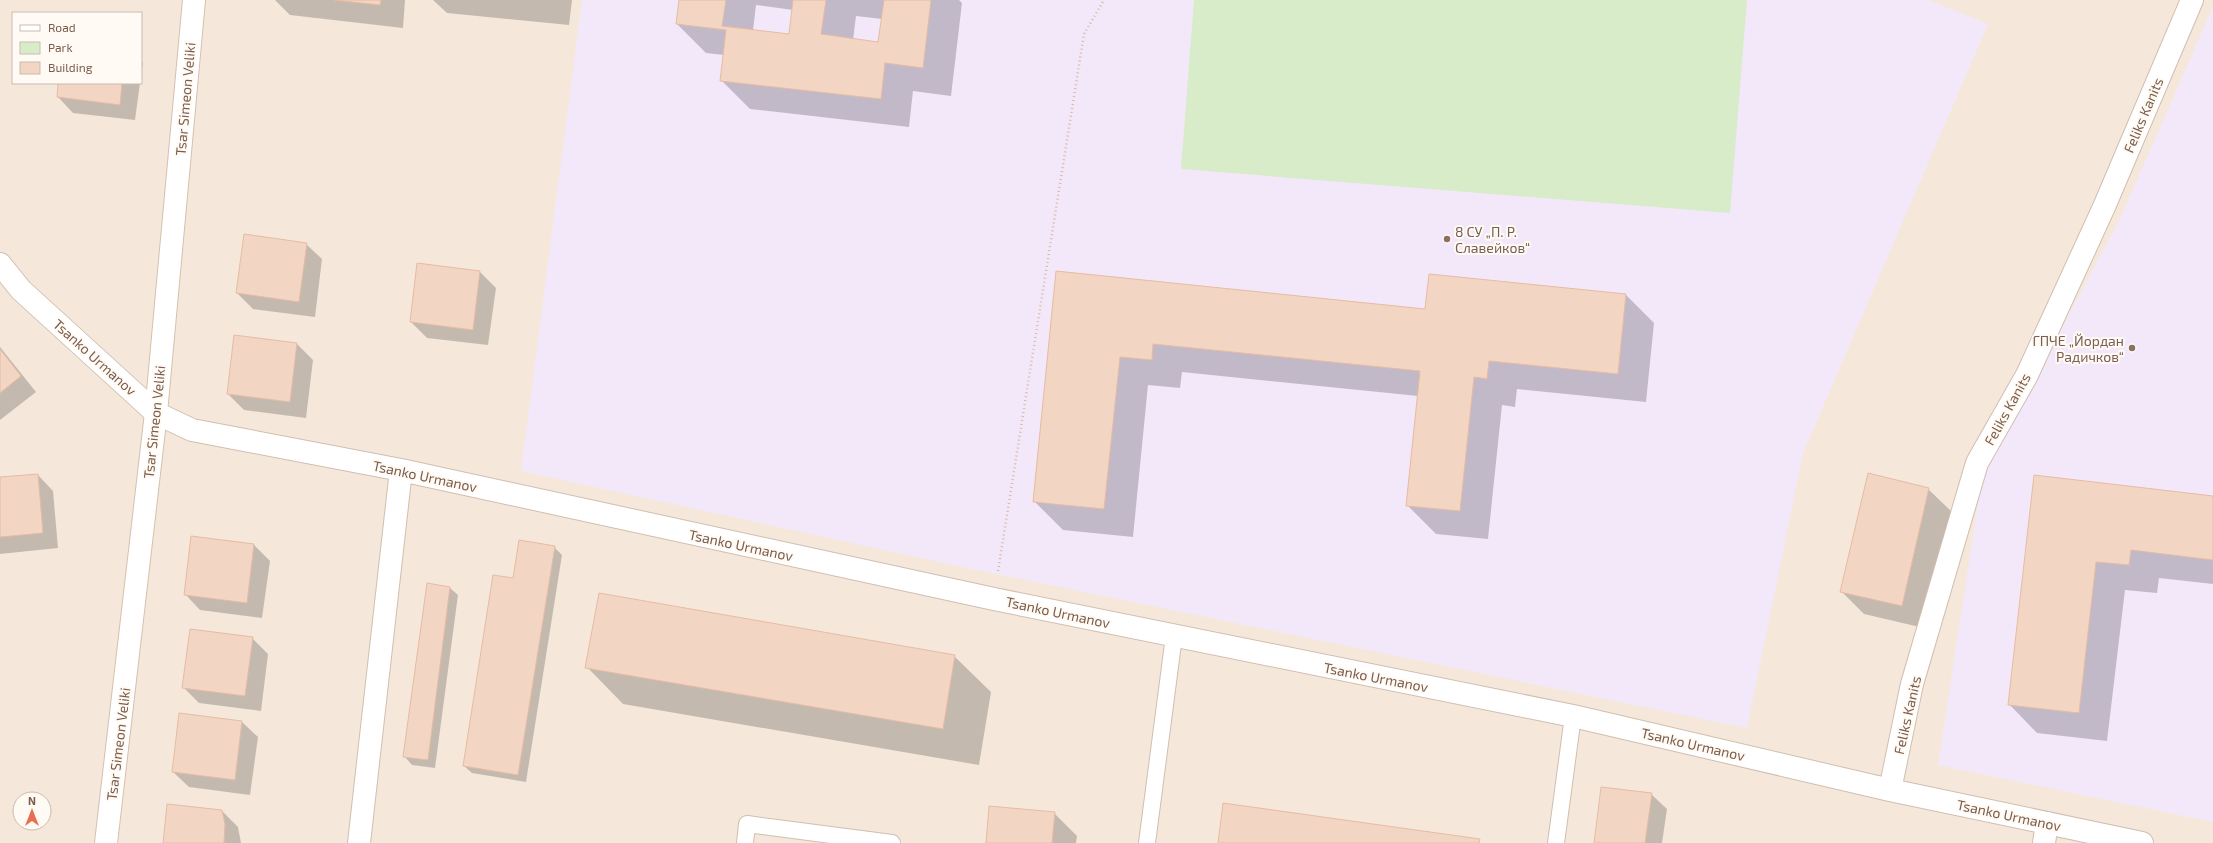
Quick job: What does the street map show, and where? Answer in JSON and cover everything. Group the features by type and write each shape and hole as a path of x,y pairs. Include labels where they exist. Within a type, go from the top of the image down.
{"street":[{"name":"Tsar Simeon Veliki","path":"106,843 156,413 194,0"},
{"name":"Feliks Kanits","path":"1890,790 1912,684 1977,463 2027,375 2104,207 2192,0"},
{"name":"Tsanko Urmanov","path":"0,264 21,290 156,413 192,430 401,470 994,599 1573,716 1890,790 2046,833 2142,843"},
{"path":"359,843 401,470"}],"lane":[{"path":"1147,843 1174,636"},
{"path":"1556,843 1573,716"},
{"path":"744,843 747,824 892,843"}],"path":[{"path":"994,599 1084,34 1104,0"}],"shaded area":[{"path":"0,0 2213,0 2213,843 0,843"},
{"name":"8 СУ „П. Р. Славейков“","path":"582,0 1929,0 1988,24 1803,453 1747,728 958,566 521,471"},
{"name":"ГПЧЕ „Йордан Радичков“","path":"2213,7 2213,822 1938,765 1982,477 2120,219"}],"green space":[{"path":"1194,0 1747,0 1730,213 1181,169"}],"building":[{"path":"334,0 381,0 380,5"},
{"path":"679,0 726,0 722,26 789,34 793,0 826,0 821,34 878,42 884,0 931,0 923,68 885,63 881,99 720,81 726,30 676,24"},
{"path":"58,84 122,84 120,105 57,97"},
{"path":"244,234 307,243 299,302 236,293"},
{"path":"417,263 480,271 473,330 410,322"},
{"path":"1056,271 1425,309 1429,274 1626,294 1618,374 1489,361 1487,379 1474,377 1460,511 1406,506 1420,371 1153,344 1152,360 1120,357 1104,509 1033,502"},
{"path":"234,335 297,343 290,402 227,394"},
{"path":"0,349 21,376 0,393"},
{"path":"1868,473 1929,488 1902,606 1840,592"},
{"path":"38,474 43,533 0,537 0,477"},
{"path":"2034,475 2213,496 2213,560 2131,550 2129,565 2096,562 2079,713 2008,705"},
{"path":"191,536 254,544 247,603 184,595"},
{"path":"519,540 555,546 518,775 463,766 493,575 513,578"},
{"path":"427,583 450,587 428,760 403,757"},
{"path":"599,593 955,655 943,729 585,668"},
{"path":"190,629 253,637 245,696 182,688"},
{"path":"179,713 242,721 235,780 172,772"},
{"path":"1601,787 1652,793 1645,843 1594,843"},
{"path":"1223,803 1480,839 1479,843 1218,843"},
{"path":"167,804 222,810 225,824 224,843 163,843"},
{"path":"989,806 1055,812 1052,843 986,843"}],"place":[{"name":"8 СУ „П. Р. Славейков“","path":"1447,239"},
{"name":"ГПЧЕ „Йордан Радичков“","path":"2132,348"}]}
